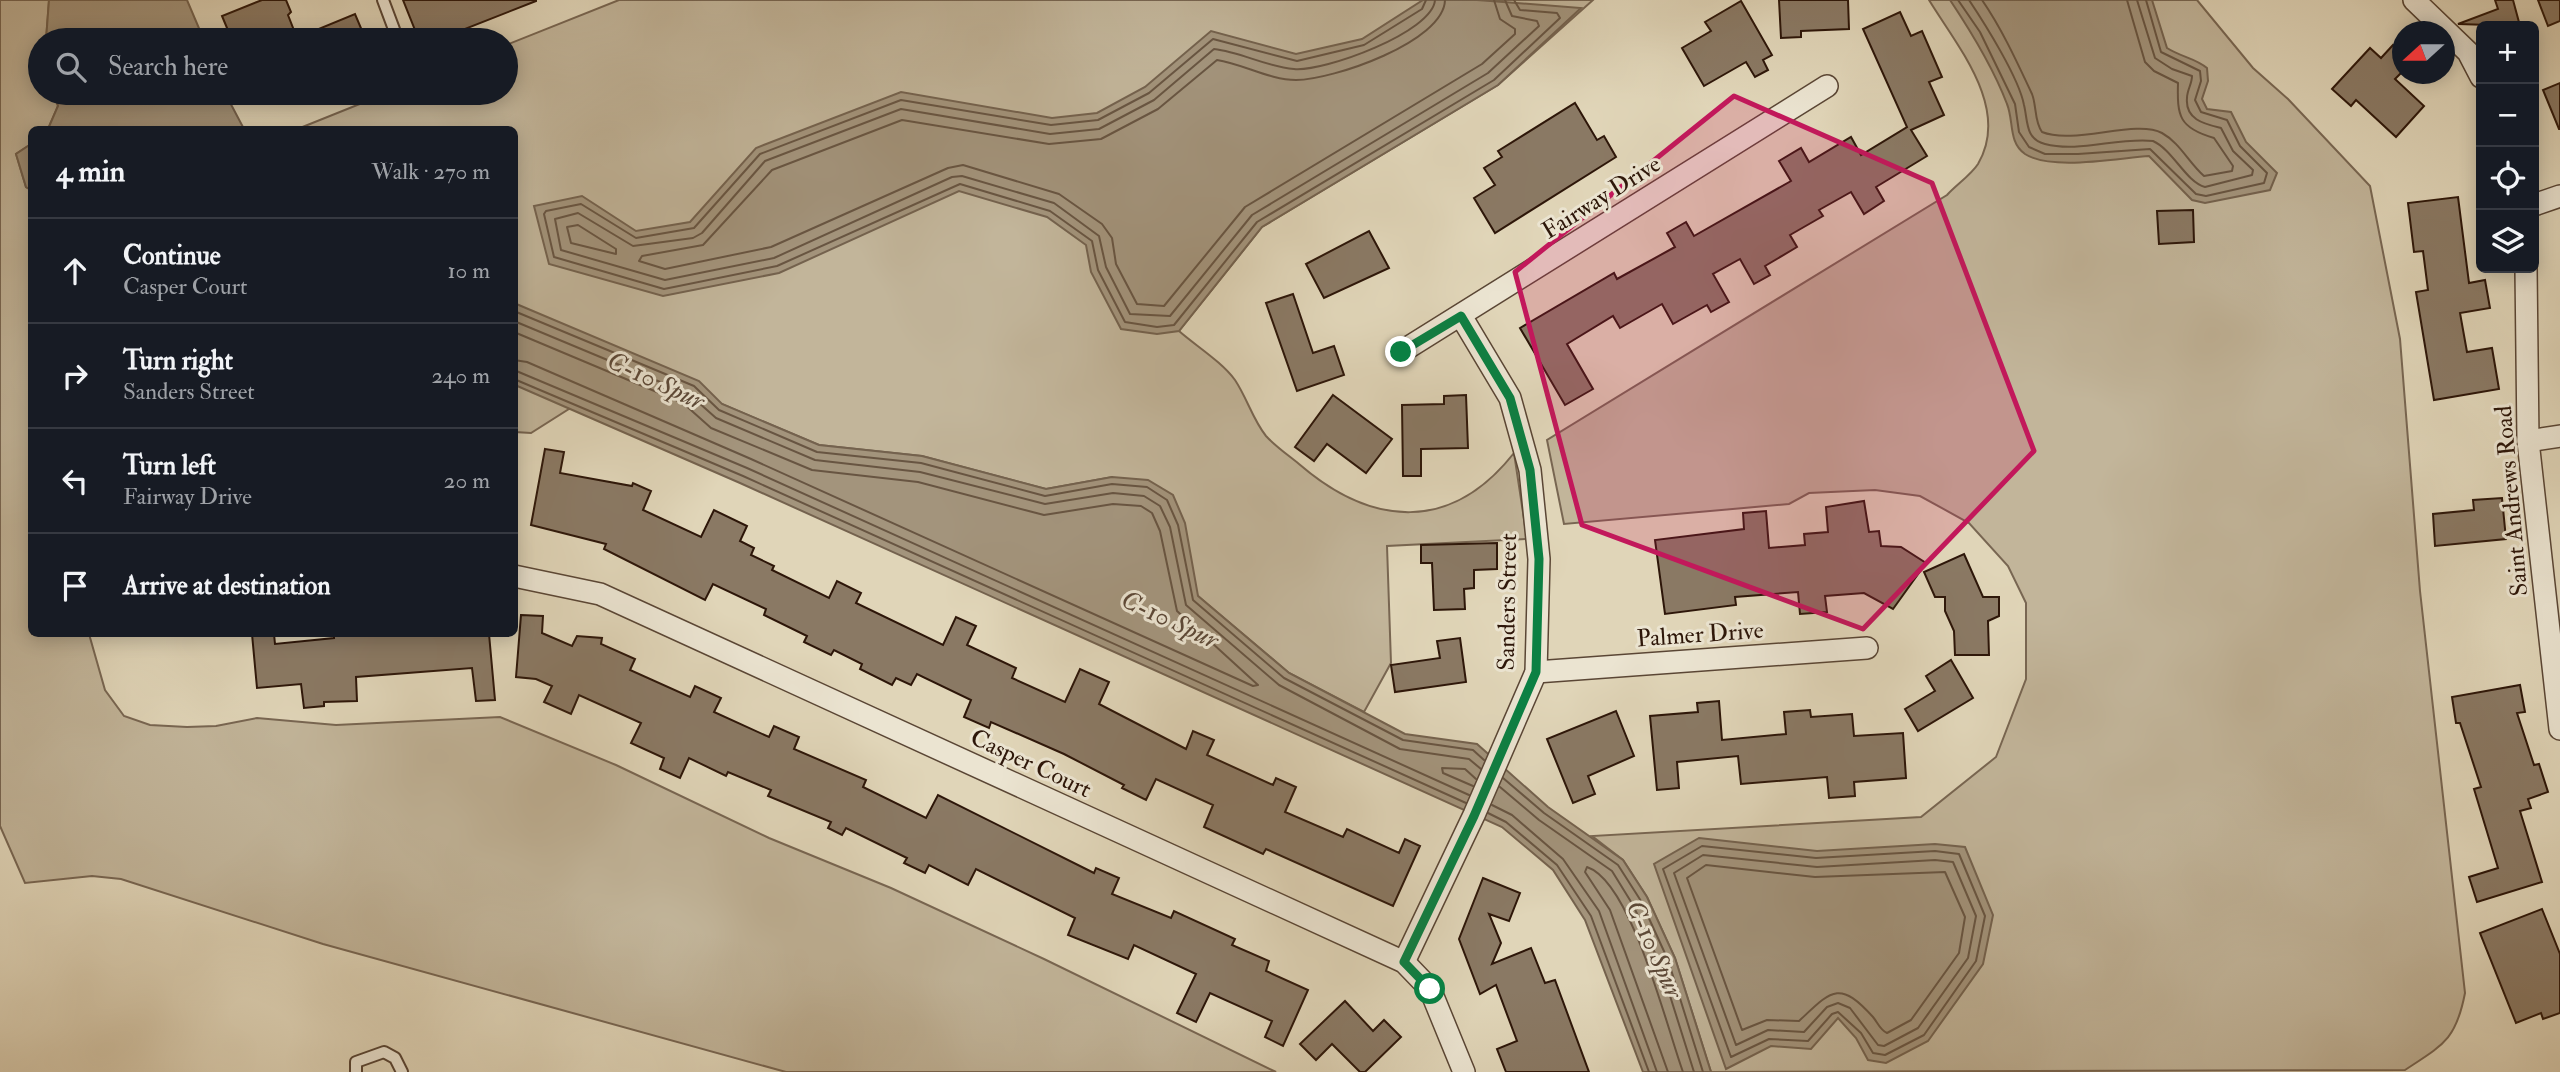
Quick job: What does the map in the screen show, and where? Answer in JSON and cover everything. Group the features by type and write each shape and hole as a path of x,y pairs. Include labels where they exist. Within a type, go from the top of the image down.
{"street":[{"path":"2424,2 2468,52 2476,67"},
{"name":"Fairway Drive","path":"1401,352 1828,86"},
{"path":"2539,203 2560,196"},
{"name":"Saint Andrews Road","path":"2526,273 2528,441 2560,729"},
{"name":"Sanders Street","path":"1404,962 1474,816 1536,672 1539,559 1530,470 1510,398 1461,316"},
{"path":"2528,441 2560,436"},
{"name":"Casper Court","path":"518,577 600,594 1404,962 1430,989 1464,1072"},
{"name":"Palmer Drive","path":"1536,672 1867,648"}],"lane":[{"path":"383,0 394,28"},
{"path":"356,1072 356,1062 384,1052 395,1058 402,1072"}],"highlighted area":[{"path":"1734,96 1932,183 2034,451 1863,629 1582,525 1515,272"}],"shaded area":[{"path":"0,0 49,0 47,28 28,28 28,105 58,106 49,126 28,126 28,146 16,154 28,188 28,637 90,637 105,690 124,716 150,725 216,726 257,718 336,725 500,717 616,765 769,838 891,888 1276,1072 786,1072 323,944 121,879 92,876 25,883 0,826"},
{"path":"619,0 1593,0 1498,85 1262,227 1179,331 1230,373 1257,423 1270,440 1327,485 1355,500 1382,509 1410,512 1438,508 1464,497 1490,479 1514,453 1527,539 1387,546 1391,663 1364,712 1289,673 1198,596 1112,477 1046,489 922,456 819,445 722,404 569,409 531,433 518,432 518,126 305,126 357,105 518,105 518,40"},
{"path":"1929,0 2197,0 2253,68 2288,99 2370,186 2400,339 2420,591 2465,993 2457,1021 2446,1040 2405,1070 1711,1072 1675,958 1647,897 1623,860 1592,836 1921,817 1996,757 2026,679 2026,603 2008,566 1969,523 1920,496 1875,490 1809,493 1789,504 1564,524 1547,440 1947,195 1975,168 1987,143 1988,121 1984,100 1966,57"}],"water":[{"path":"49,0 187,0 199,28 47,28"},
{"path":"1423,0 1477,0 1581,8 1498,85 1262,227 1179,331 1157,334 1121,329 1091,272 1086,245 1047,217 959,191 779,273 663,296 549,264 534,206 582,196 636,231 690,222 756,148 901,92 1052,118 1097,113 1145,87 1211,31 1296,54 1362,39"},
{"path":"1950,0 2152,0 2167,48 2207,68 2208,81 2202,99 2207,109 2231,112 2246,142 2277,173 2270,190 2205,203 2192,200 2149,156 2067,163 2037,159 2025,154 2016,144 2009,111 1995,77"},
{"path":"231,105 242,126 49,126 58,106"},
{"path":"28,146 28,188 26,187 16,154"},
{"name":"C-10 Spur","path":"518,305 699,381 722,404 819,445 922,456 1046,489 1112,477 1148,480 1173,495 1185,523 1198,596 1289,673 1405,734 1477,744 1548,807 1623,860 1647,897 1675,958 1711,1072 1643,1072 1585,920 1553,870 1502,827 740,483 518,386"},
{"path":"1699,838 1817,851 1935,844 1965,847 1993,915 1983,964 1928,1041 1886,1063 1868,1060 1856,1038 1838,1018 1811,1049 1771,1046 1726,1069 1654,864"}],"building":[{"path":"262,0 286,0 293,28 227,28 222,16"},
{"path":"403,0 536,0 467,28 414,28"},
{"path":"1779,0 1848,0 1849,29 1801,31 1801,37 1781,38"},
{"path":"2495,0 2513,0 2519,21 2476,21 2476,25 2458,24 2498,9"},
{"path":"2538,0 2560,0 2560,21 2548,26"},
{"path":"1741,1 1772,55 1763,60 1768,70 1755,77 1746,62 1704,86 1682,48 1711,31 1705,22"},
{"path":"1900,12 1911,36 1922,31 1942,77 1929,82 1944,115 1911,130 1927,156 1876,187 1884,201 1864,214 1851,192 1819,210 1823,216 1790,235 1797,247 1765,266 1770,275 1754,284 1740,259 1713,274 1729,302 1711,312 1707,305 1673,324 1662,304 1620,328 1613,316 1567,344 1593,389 1565,405 1520,328 1614,273 1617,279 1675,247 1667,233 1686,222 1694,236 1791,181 1779,161 1801,148 1809,162 1851,137 1861,155 1907,127 1863,29"},
{"path":"355,14 361,28 321,28"},
{"path":"2392,46 2392,84 2400,84 2424,106 2396,137 2356,100 2351,106 2332,89 2370,48 2381,58"},
{"path":"2560,83 2560,129 2559,129 2543,90"},
{"path":"1575,103 1597,140 1604,136 1616,157 1495,233 1474,198 1495,185 1484,168 1502,157 1498,151"},
{"path":"2458,197 2469,283 2485,280 2490,308 2460,313 2467,352 2492,348 2499,389 2434,400 2416,292 2428,290 2423,251 2414,252 2408,203"},
{"path":"2193,210 2194,242 2159,244 2157,211"},
{"path":"1369,231 1389,268 1324,298 1306,264"},
{"path":"1293,294 1313,353 1334,346 1344,375 1297,391 1266,303"},
{"path":"1333,395 1392,439 1366,473 1327,444 1314,461 1295,447"},
{"path":"1466,395 1468,448 1421,449 1421,476 1403,476 1402,405 1444,404 1444,396"},
{"path":"545,449 564,452 560,473 632,486 633,483 651,491 643,510 701,537 714,510 747,526 740,541 754,548 751,555 774,566 772,570 829,598 837,581 861,593 856,603 943,645 956,617 976,626 967,645 1016,668 1012,678 1065,702 1080,669 1109,682 1099,704 1186,749 1193,731 1214,740 1207,755 1273,785 1276,778 1296,787 1285,812 1343,837 1347,829 1399,853 1405,839 1420,846 1393,906 1266,849 1263,854 1204,827 1213,805 1156,779 1146,800 1122,788 1124,785 1064,754 991,722 989,728 964,717 971,700 917,674 911,685 896,678 892,685 860,669 862,664 834,650 831,655 804,642 807,636 764,615 766,609 713,584 705,600 604,549 606,544 531,525"},
{"path":"2502,498 2506,539 2435,546 2433,514 2474,510 2473,500"},
{"path":"1864,501 1869,532 1879,531 1881,546 1901,547 1926,563 1893,609 1864,593 1825,596 1827,612 1800,614 1798,592 1735,597 1736,605 1665,614 1655,540 1744,529 1743,513 1766,511 1769,548 1805,545 1804,534 1828,532 1826,507"},
{"path":"1497,543 1497,569 1474,570 1474,588 1464,589 1465,609 1434,610 1432,563 1421,563 1421,545"},
{"path":"1964,554 1983,597 1999,597 1999,616 1988,621 1989,655 1955,655 1954,631 1945,611 1945,597 1935,597 1924,572"},
{"path":"521,615 543,616 542,633 572,646 577,636 602,638 601,644 635,659 630,670 690,697 695,686 721,698 714,712 769,737 774,726 799,737 794,749 866,780 863,787 926,818 938,795 1094,873 1096,868 1119,878 1112,894 1171,918 1174,911 1235,939 1232,945 1269,961 1266,971 1308,990 1283,1046 1265,1037 1272,1021 1210,993 1196,1022 1177,1013 1196,974 1134,945 1128,959 1068,935 1075,918 976,869 968,885 929,865 925,873 904,863 907,858 846,828 842,835 828,828 831,822 768,796 771,790 728,772 726,776 689,758 680,778 660,769 664,758 631,743 641,723 579,695 571,714 544,702 552,686 536,679 516,677"},
{"path":"252,637 274,637 275,644 334,637 489,637 495,700 476,701 472,668 356,677 357,701 324,702 324,706 304,708 301,684 257,688"},
{"path":"1460,638 1466,682 1395,692 1391,665 1440,658 1437,641"},
{"path":"1951,660 1973,698 1918,731 1905,709 1935,691 1926,676"},
{"path":"2520,685 2525,712 2517,713 2534,765 2539,764 2548,792 2528,799 2531,808 2520,811 2542,882 2477,902 2469,877 2498,868 2474,789 2481,787 2460,723 2456,723 2452,697"},
{"path":"1719,701 1722,740 1786,734 1784,712 1810,710 1811,717 1852,714 1854,736 1903,733 1906,778 1854,782 1855,796 1829,798 1827,777 1741,784 1738,756 1677,762 1679,788 1657,790 1650,716 1698,712 1697,703"},
{"path":"1616,711 1634,756 1588,776 1595,794 1573,803 1547,739"},
{"path":"1483,878 1520,893 1509,921 1489,914 1501,943 1492,964 1531,948 1545,983 1555,980 1589,1072 1506,1072 1497,1049 1517,1041 1496,985 1480,994 1459,939"},
{"path":"2542,909 2560,954 2560,1013 2543,1019 2541,1013 2516,1023 2480,933"},
{"path":"1345,1001 1373,1031 1384,1020 1401,1037 1365,1072 1360,1072 1332,1044 1316,1060 1300,1044"}],"route":[{"path":"1401,352 1461,316 1510,398 1530,470 1539,559 1536,672 1474,816 1404,962 1430,989"}]}
